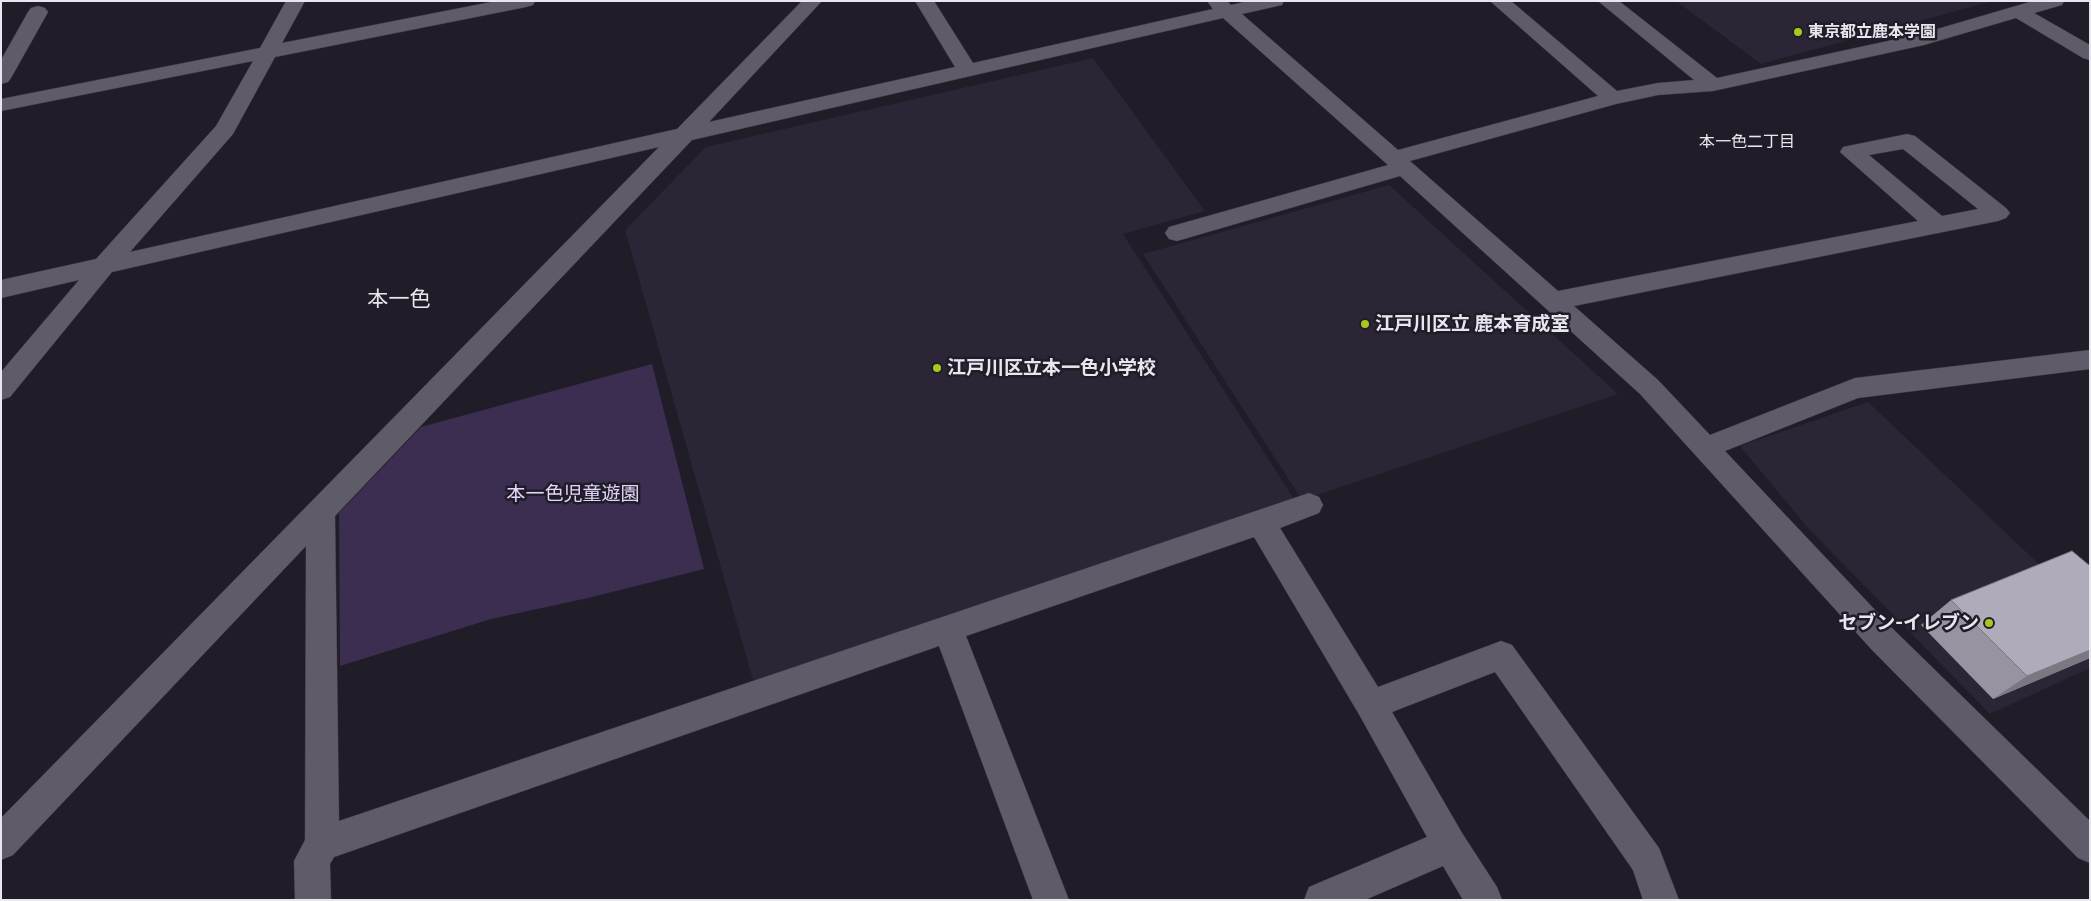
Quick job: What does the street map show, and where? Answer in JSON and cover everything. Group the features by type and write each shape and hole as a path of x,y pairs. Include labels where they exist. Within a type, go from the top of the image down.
{"street":[{"path":"1,390 103,267 225,129 270,52 296,1"},
{"path":"1,105 526,1"},
{"path":"1,843 813,1"},
{"path":"924,1 968,72"},
{"path":"1,290 968,72 1220,6 1275,1"},
{"path":"1499,1 1613,98"},
{"path":"1607,1 1713,85"},
{"path":"1177,233 1399,162 1613,98 1658,89 1713,85 1924,39 2056,1"},
{"path":"1220,6 1399,162 1649,387 1883,640 2090,846"},
{"path":"1,78 38,12"},
{"path":"2019,12 2090,54"},
{"path":"1554,301 1998,213 1907,141 1850,152 1937,225"},
{"path":"1705,448 1855,388 2090,359"},
{"path":"322,844 1309,505"},
{"path":"313,900 312,861 322,844 321,511"},
{"path":"1261,523 1371,705 1450,845 1484,900"},
{"path":"948,629 1051,900"},
{"path":"1371,705 1501,655 1647,860 1661,900"},
{"path":"1322,900 1450,845"}],"shaded area":[{"name":"東京都立鹿本学園","path":"1676,1 1993,1 1761,64"},
{"name":"江戸川区立本一色小学校","path":"1093,58 1205,211 1123,234 1296,502 755,687 625,230 706,147"},
{"name":"江戸川区立 鹿本育成室","path":"1389,185 1618,394 1302,500 1143,254"},
{"path":"1868,402 2044,569 2090,603 2090,668 1990,714 1808,528 1740,446"}],"green space":[{"name":"本一色児童遊園","path":"652,364 704,569 588,598 491,619 340,666 339,513 421,427"}],"building":[{"path":"2072,551 2090,566 2090,650 2027,676 1951,600"}],"place":[{"name":"東京都立鹿本学園","path":"1798,32"},
{"name":"江戸川区立 鹿本育成室","path":"1365,324"},
{"name":"江戸川区立本一色小学校","path":"937,368"},
{"name":"セブン-イレブン","path":"1989,623"}],"district":[{"name":"本一色二丁目","path":"1747,142"},
{"name":"本一色","path":"399,300"}]}
